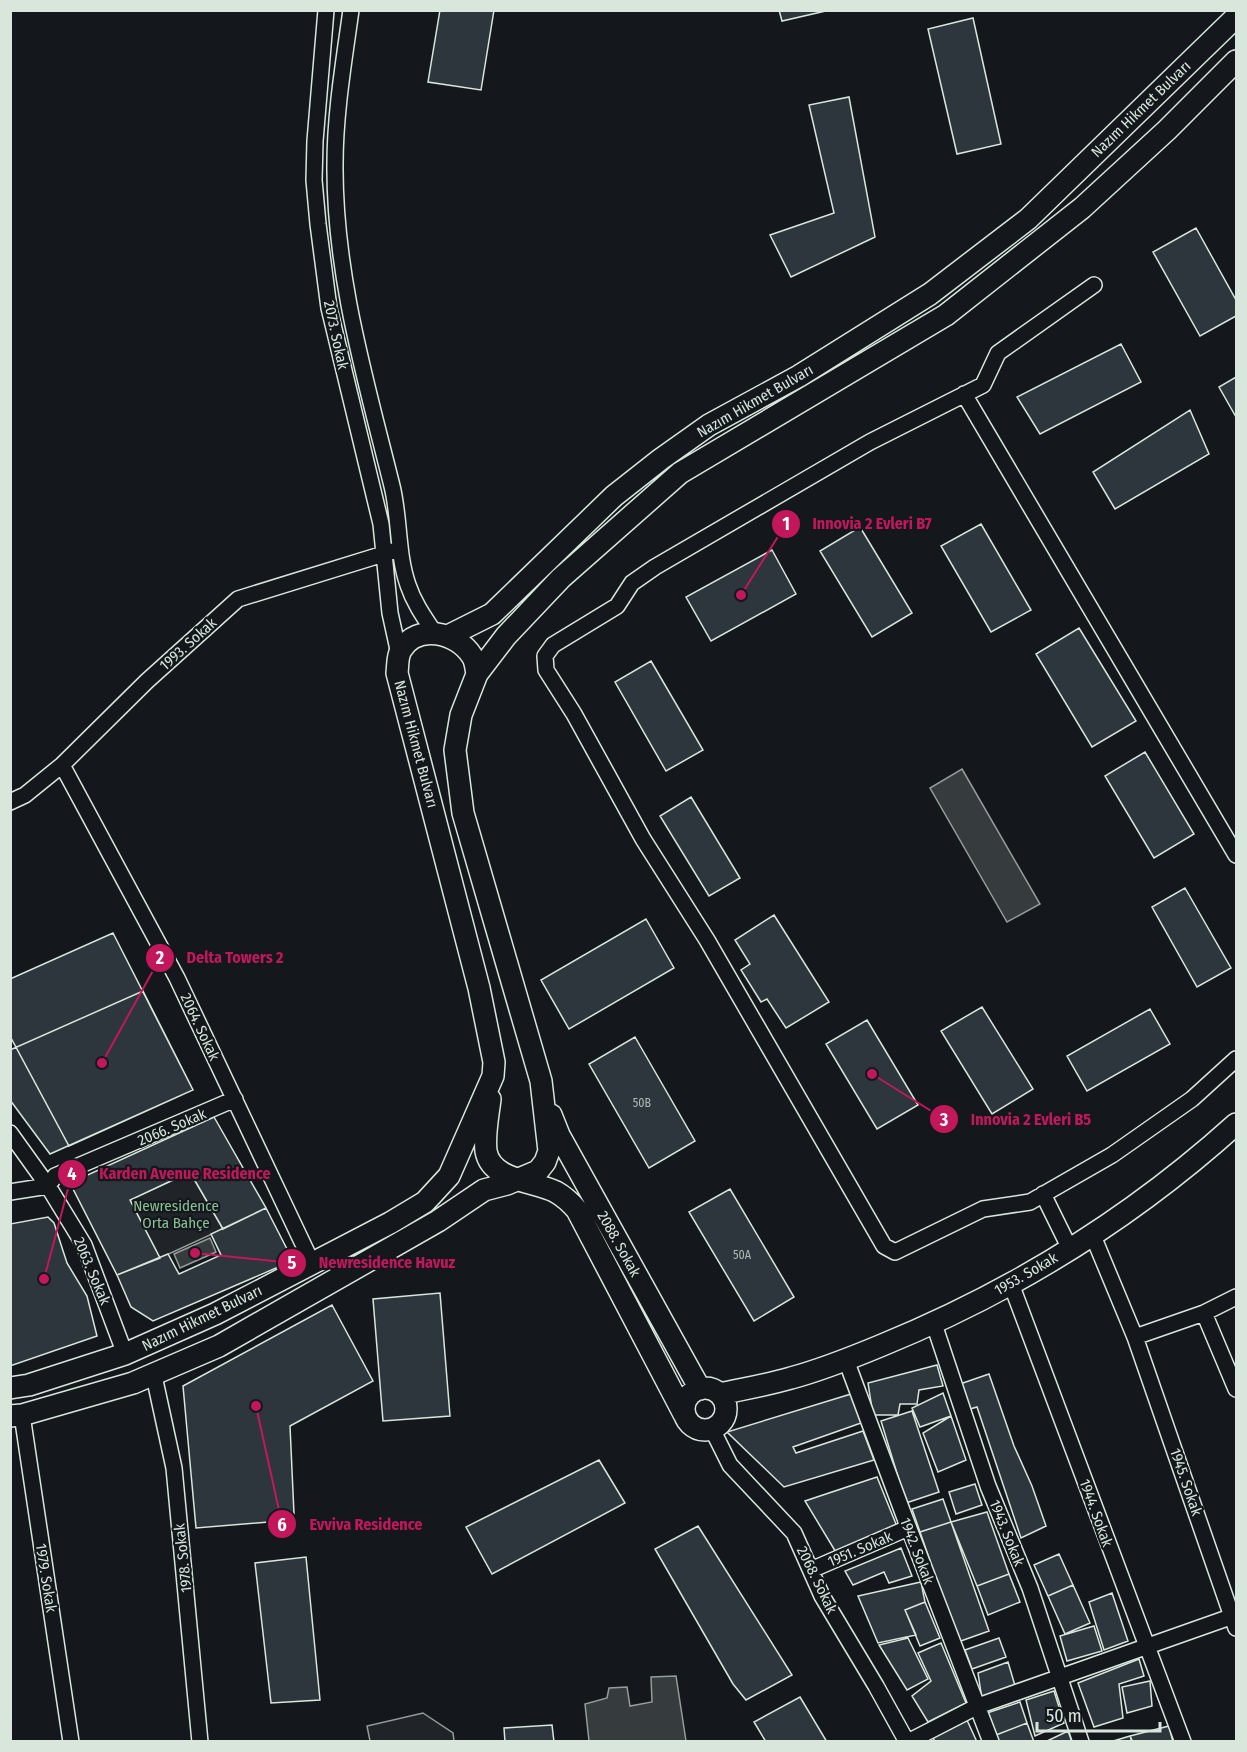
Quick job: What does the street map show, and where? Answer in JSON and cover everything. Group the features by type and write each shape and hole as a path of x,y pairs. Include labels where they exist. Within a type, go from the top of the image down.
{"main road":[{"name":"Nazım Hikmet Bulvarı","path":"20,1386 125,1354 215,1314 390,1223 424,1202 449,1176 493,1076 494,1062 479,988 397,673 399,654 412,638 441,634 492,614 614,496 661,459 709,425 799,376 930,294 1028,219 1236,17"},
{"name":"Nazım Hikmet Bulvarı","path":"16,1416 154,1376 219,1347 438,1221 484,1190 538,1171 549,1151 544,1096 463,813 455,750 461,716 477,674 506,636 561,578 680,473 946,315 1082,208 1167,130 1236,61"},
{"path":"441,634 463,645 473,657 477,674"},
{"path":"493,1076 486,1141 490,1161 496,1168 518,1179 555,1191 568,1199 577,1210 684,1414 692,1426 705,1431 714,1407 694,1392 686,1401 684,1414"},
{"name":"2088. Sokak","path":"544,1096 559,1135 714,1407"},
{"name":"1953. Sokak","path":"714,1407 790,1378 846,1360 934,1324 1011,1284 1093,1236 1193,1163 1236,1124"},
{"path":"16,1416 20,1386"}],"street":[{"name":"2073. Sokak","path":"326,10 315,141 314,180 318,224 328,308 379,516 390,613 399,654"},
{"name":"2073. Sokak","path":"351,10 336,132 337,212 353,327 393,489 407,584 415,603 441,634"},
{"path":"1094,285 998,353 983,385 884,434 647,572 632,583 617,606 553,645 545,656 546,670 574,714 643,839 712,950 884,1246 895,1252 983,1209 1030,1202 1121,1149 1192,1099 1236,1059"},
{"path":"964,394 1236,855"},
{"name":"1993. Sokak","path":"10,802 25,795 62,765 147,681 238,599 401,549"},
{"name":"2064. Sokak","path":"62,765 177,978 312,1263"},
{"name":"2066. Sokak","path":"10,1192 48,1186 56,1176 141,1143 235,1099"},
{"name":"2063. Sokak","path":"10,1133 48,1186 84,1245 125,1354"},
{"path":"1043,1194 1071,1249"},
{"name":"1945. Sokak","path":"1093,1236 1136,1337 1235,1620"},
{"name":"1944. Sokak","path":"1011,1284 1183,1742"},
{"path":"1136,1337 1203,1313 1236,1297"},
{"path":"1203,1313 1236,1389"},
{"name":"1943. Sokak","path":"934,1324 988,1486 1030,1588 1081,1742"},
{"name":"1942. Sokak","path":"846,1360 991,1742"},
{"name":"1978. Sokak","path":"154,1376 174,1468 191,1567 201,1742"},
{"name":"2068. Sokak","path":"714,1407 730,1465 794,1533 822,1596 907,1742"},
{"name":"1979. Sokak","path":"16,1416 71,1742"},
{"name":"1951. Sokak","path":"811,1570 908,1528"},
{"path":"907,1742 978,1706 1146,1647 1235,1620"}],"green space":[{"name":"Newresidence Orta Bahçe","path":"190,1172 223,1229 160,1258 130,1200"},
{"path":"423,1713 453,1733 454,1741 370,1741 367,1726"}],"shaded area":[{"path":"962,769 1040,904 1007,922 930,788"},
{"path":"210,1238 216,1252 180,1268 174,1254"},
{"path":"676,1676 686,1741 589,1741 585,1704 607,1698 609,1688 627,1687 630,1706 652,1702 651,1677"}],"building":[{"path":"440,10 494,10 481,90 428,82"},
{"path":"779,10 830,10 782,21"},
{"path":"973,18 1001,144 957,154 928,29"},
{"path":"849,97 875,237 791,277 770,235 834,213 809,105"},
{"path":"1196,228 1236,300 1236,316 1200,336 1153,252"},
{"path":"1121,344 1141,382 1040,434 1017,397"},
{"path":"1236,377 1236,417 1219,387"},
{"path":"1190,410 1209,454 1115,509 1093,472"},
{"path":"981,524 1031,610 991,632 941,546"},
{"path":"860,527 912,613 872,637 820,551"},
{"path":"772,550 796,594 711,641 686,597"},
{"path":"1079,628 1136,721 1092,747 1036,654"},
{"path":"651,661 703,750 666,771 615,682"},
{"path":"1145,752 1194,834 1154,858 1105,776"},
{"path":"691,797 740,878 709,896 660,816"},
{"path":"1185,888 1231,968 1197,987 1152,907"},
{"path":"774,915 829,1002 786,1028 767,999 761,1002 741,970 750,964 735,940"},
{"path":"646,919 674,968 569,1029 541,980"},
{"path":"113,933 193,1090 69,1146 10,1036 10,979"},
{"path":"143,991 193,1090 50,1154 10,1100 10,1050"},
{"path":"982,1007 1033,1089 992,1114 941,1031"},
{"path":"1150,1009 1170,1044 1087,1091 1067,1056"},
{"path":"867,1020 918,1105 877,1129 826,1044"},
{"path":"635,1037 695,1141 649,1168 589,1064"},
{"path":"214,1117 266,1208 223,1229 190,1172 130,1200 160,1258 117,1275 70,1183"},
{"path":"730,1189 794,1297 754,1321 689,1212"},
{"path":"266,1208 288,1251 290,1262 153,1321 131,1307 117,1275 168,1254 179,1274 221,1255 211,1234"},
{"path":"48,1217 54,1223 67,1263 87,1296 97,1336 10,1366 10,1224"},
{"path":"440,1293 450,1416 383,1421 373,1299"},
{"path":"332,1305 373,1381 290,1426 294,1514 292,1520 196,1528 183,1386"},
{"path":"937,1365 943,1386 919,1390 917,1404 900,1404 898,1415 873,1415 868,1383"},
{"path":"989,1374 1014,1446 1032,1486 1046,1526 1021,1538 977,1407 970,1409 960,1384"},
{"path":"943,1393 951,1416 920,1427 912,1408"},
{"path":"851,1394 861,1423 793,1447 796,1453 863,1431 874,1460 784,1487 727,1432"},
{"path":"912,1411 939,1492 906,1503 881,1421"},
{"path":"951,1416 966,1460 938,1472 923,1433"},
{"path":"599,1460 625,1503 492,1574 466,1527"},
{"path":"877,1477 898,1529 837,1554 805,1501"},
{"path":"975,1484 982,1505 956,1514 949,1492"},
{"path":"943,1499 951,1522 920,1532 912,1509"},
{"path":"987,1512 1009,1574 977,1586 951,1522"},
{"path":"951,1522 989,1631 958,1642 920,1532"},
{"path":"698,1526 792,1675 746,1700 733,1684 655,1549"},
{"path":"901,1548 912,1576 889,1583 884,1572 853,1585 845,1571"},
{"path":"1059,1554 1073,1585 1048,1596 1034,1565"},
{"path":"306,1557 320,1700 271,1703 255,1563"},
{"path":"1009,1574 1020,1602 988,1615 977,1586"},
{"path":"921,1582 925,1602 905,1610 916,1635 878,1643 858,1596"},
{"path":"1073,1585 1090,1623 1065,1634 1048,1596"},
{"path":"1112,1593 1128,1641 1104,1650 1089,1602"},
{"path":"925,1602 940,1638 920,1646 905,1610"},
{"path":"1094,1626 1102,1651 1067,1661 1060,1636"},
{"path":"908,1638 928,1679 907,1690 879,1645"},
{"path":"999,1638 1006,1657 972,1669 965,1650"},
{"path":"941,1643 966,1703 928,1722 912,1696 931,1681 918,1653"},
{"path":"1139,1659 1144,1676 1119,1684 1123,1718 1094,1727 1078,1683"},
{"path":"1008,1662 1016,1689 982,1699 978,1673"},
{"path":"1150,1681 1152,1706 1127,1713 1122,1687"},
{"path":"1054,1691 1064,1723 1035,1736 1026,1700"},
{"path":"800,1697 827,1742 766,1742 754,1722"},
{"path":"1020,1702 1027,1723 996,1735 984,1714"},
{"path":"966,1718 977,1742 935,1742 932,1735"},
{"path":"1027,1723 1034,1742 998,1742 996,1735"},
{"path":"552,1725 554,1742 505,1742 504,1728"},
{"path":"1169,1726 1173,1742 1133,1742 1130,1736"},
{"path":"1068,1731 1072,1742 1045,1742"},
{"path":"1130,1736 1132,1742 1110,1742"}],"place":[{"name":"Innovia 2 Evleri B7","path":"741,595"},
{"name":"Delta Towers 2","path":"102,1063"},
{"name":"Innovia 2 Evleri B5","path":"872,1074"},
{"name":"Newresidence Havuz","path":"195,1253"},
{"name":"Karden Avenue Residence","path":"44,1279"},
{"name":"Evviva Residence","path":"256,1406"}]}
